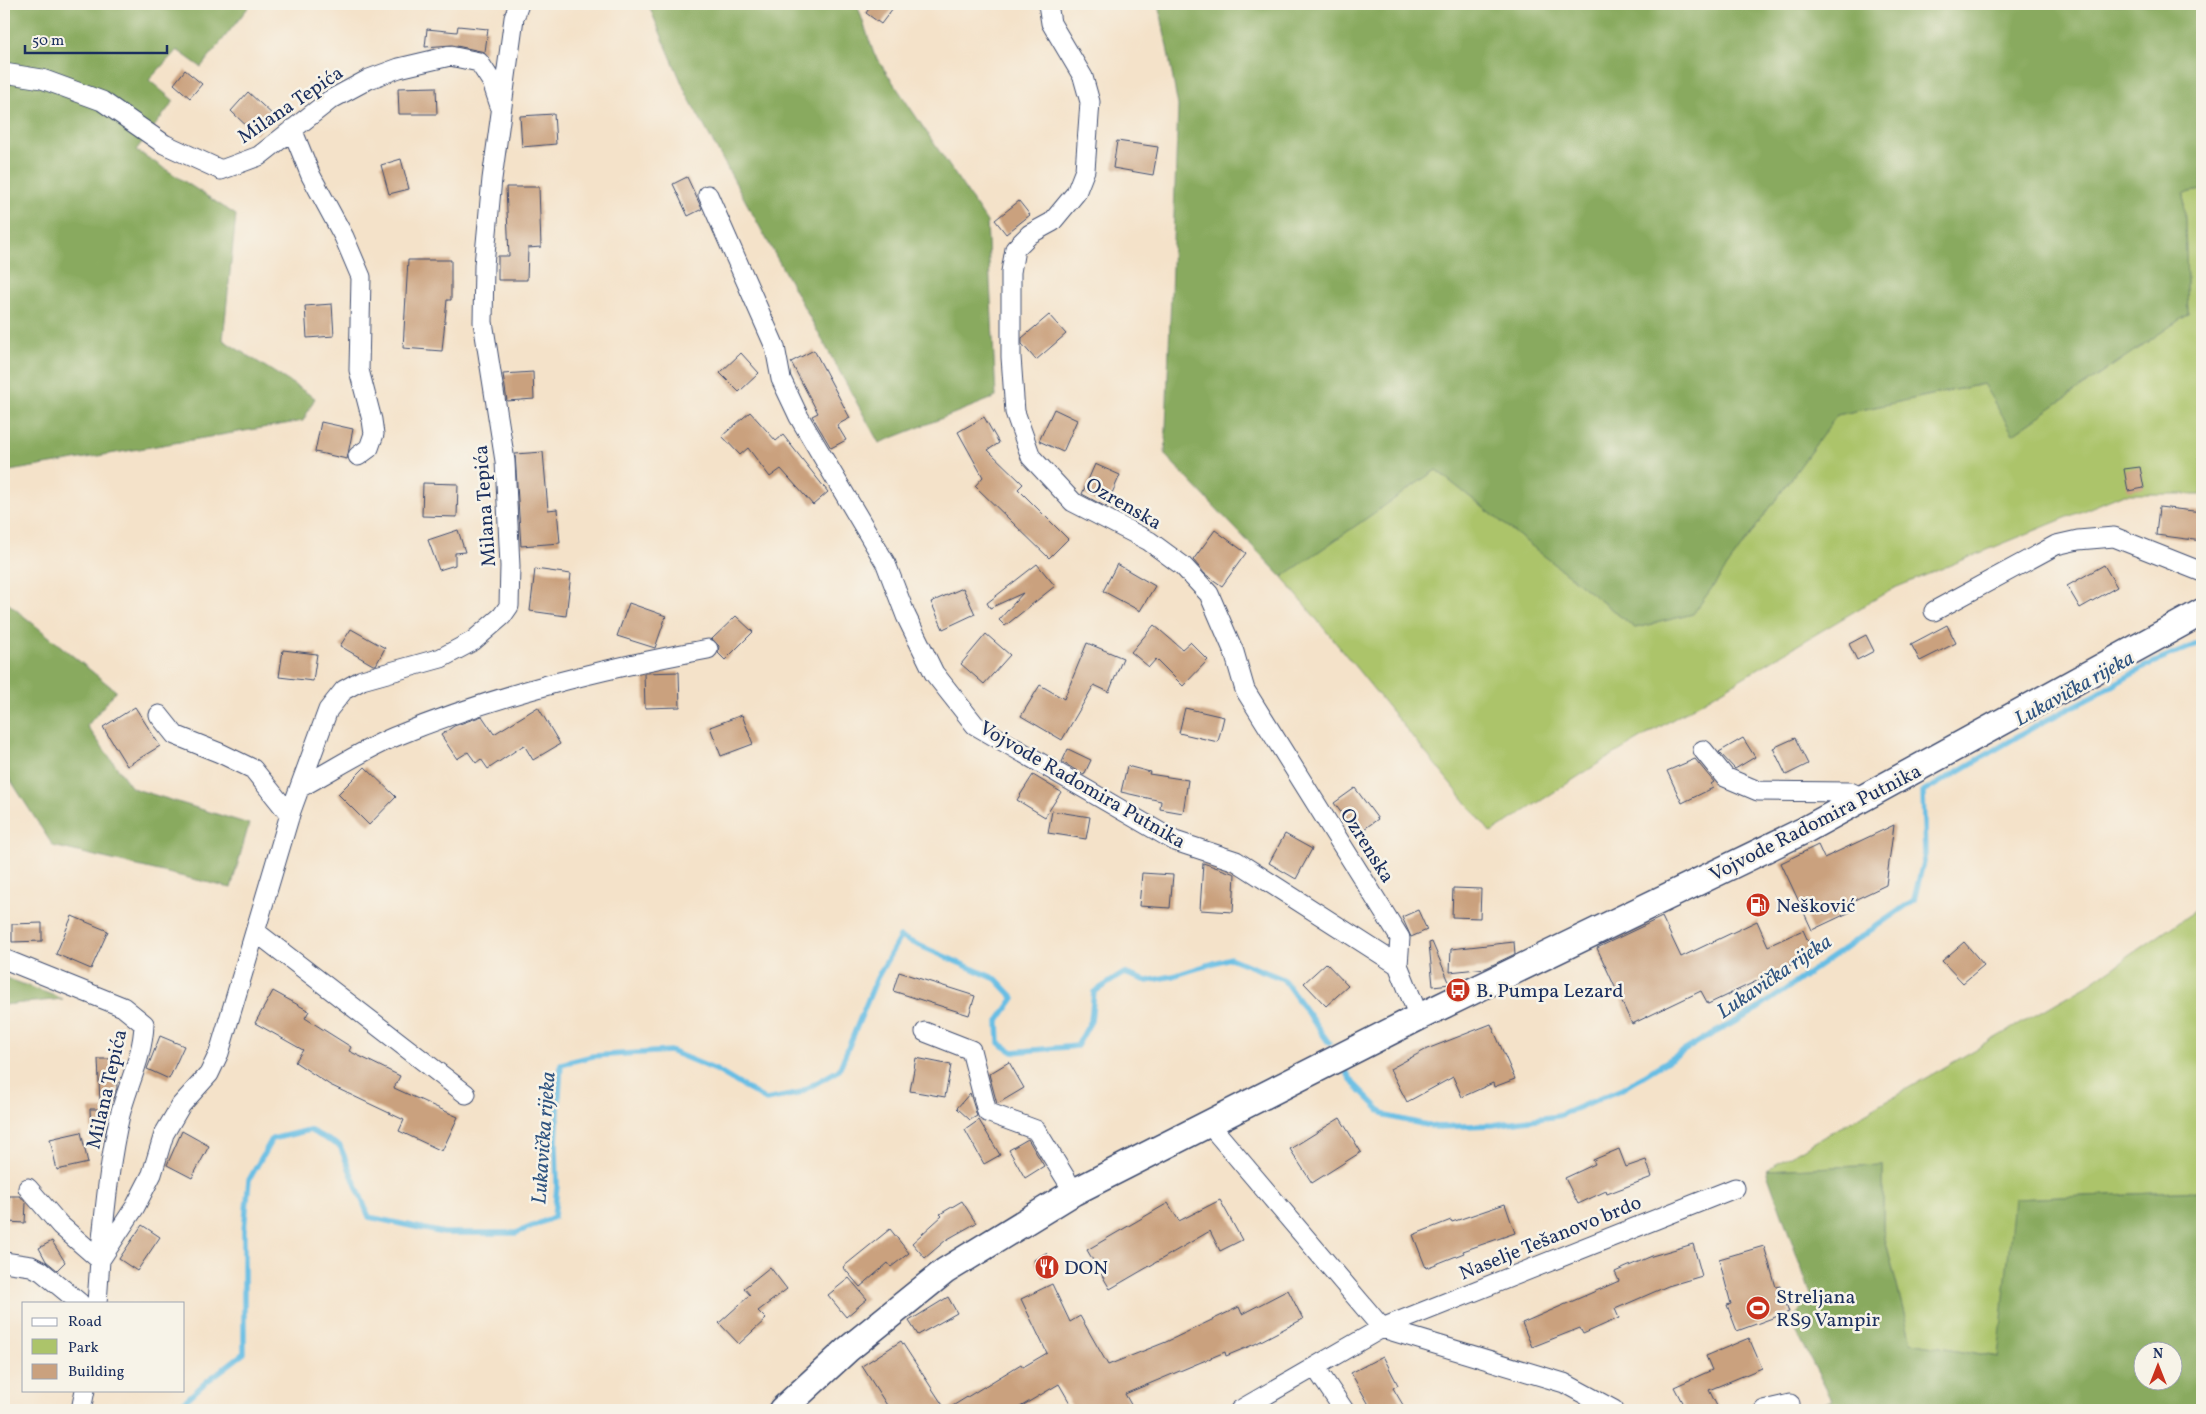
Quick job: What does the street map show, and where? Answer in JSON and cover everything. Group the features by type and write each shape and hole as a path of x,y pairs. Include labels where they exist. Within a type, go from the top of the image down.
{"main road":[{"name":"Vojvode Radomira Putnika","path":"782,1410 847,1350 945,1270 1074,1192 1210,1125 1419,1017 1805,830 2202,612"}],"street":[{"name":"Milana Tepića","path":"100,1260 135,1207 152,1174 164,1134 181,1105 209,1074 219,1053 290,815 328,710 344,690 362,680 441,658 473,641 502,616 509,606 510,566 505,460 483,322 484,265 501,110 514,18 519,4"},
{"name":"Ozrenska","path":"1048,4 1051,23 1083,77 1090,102 1085,170 1076,193 1052,222 1030,234 1015,249 1011,272 1011,357 1014,412 1031,457 1073,502 1149,541 1183,566 1209,594 1234,652 1245,690 1400,938 1398,965"},
{"name":"Milana Tepića","path":"4,72 42,79 102,101 164,144 221,170 259,156 330,100 369,79 400,68 450,56 479,62 492,82 501,110"},
{"path":"292,130 311,176 344,236 361,277 359,370 374,434 369,448 358,456"},
{"name":"Vojvode Radomira Putnika","path":"708,195 775,347 781,379 799,417 886,564 906,616 934,673 975,725 1175,841 1236,861 1398,965"},
{"path":"1934,612 2056,545 2078,540 2114,537 2202,572"},
{"path":"301,787 392,737 479,704 630,664 708,649"},
{"path":"159,715 175,735 253,769 290,815"},
{"path":"1703,750 1725,777 1758,791 1850,792 1863,798"},
{"path":"256,932 466,1094"},
{"name":"Milana Tepića","path":"4,959 124,1007 144,1024 144,1044 120,1115 106,1198 97,1302"},
{"path":"1398,965 1419,1017"},
{"path":"925,1032 971,1050 987,1112 1036,1130 1074,1192"},
{"path":"1210,1125 1382,1328 1564,1383 1614,1410"},
{"path":"28,1188 60,1225 100,1260"},
{"name":"Naselje Tešanovo brdo","path":"1240,1410 1382,1328 1734,1188"},
{"path":"4,1262 31,1266 41,1271 79,1302"},
{"path":"1315,1367 1344,1410"},
{"path":"81,1410 85,1392"},
{"path":"1764,1410 1790,1404"}],"green space":[{"path":"4,4 251,4 201,67 177,50 149,80 174,101 136,150 236,215 223,340 315,398 303,421 4,472"},
{"path":"648,4 857,4 874,54 987,222 996,397 879,443 687,95"},
{"path":"1159,4 2202,4 2202,190 2184,193 2188,314 2013,434 1983,384 1837,415 1693,614 1635,628 1436,470 1282,577 1165,455 1178,106"},
{"path":"2202,190 2202,494 2124,494 1892,589 1596,765 1491,833 1282,577 1436,470 1635,628 1693,614 1837,415 1984,384 2013,434 2188,314 2184,193"},
{"path":"4,600 116,691 87,726 132,788 249,824 231,888 53,846 6,773 4,774"},
{"path":"2202,906 2202,1191 2015,1199 1999,1357 1911,1342 1883,1230 1883,1165 1766,1170 2089,984"},
{"path":"4,977 63,999 4,1005"},
{"path":"1883,1165 1883,1230 1911,1342 1998,1357 2014,1199 2202,1191 2202,1410 1806,1410 1832,1400 1791,1322 1811,1295 1766,1170"}],"building":[{"path":"872,4 896,4 881,24 866,13"},
{"path":"458,26 488,29 485,52 452,45 425,47 427,29 457,32"},
{"path":"185,70 202,84 190,98 174,84"},
{"path":"436,87 437,114 399,114 398,88"},
{"path":"248,92 274,116 256,135 231,111"},
{"path":"554,114 556,144 522,147 520,116"},
{"path":"1117,141 1158,147 1153,175 1113,168"},
{"path":"401,159 409,189 389,194 381,165"},
{"path":"687,177 702,209 688,216 673,184"},
{"path":"506,187 539,187 541,247 528,248 527,280 498,280 498,256 509,256"},
{"path":"1019,201 1030,215 1006,234 995,220"},
{"path":"408,260 451,260 451,300 447,300 442,351 403,348"},
{"path":"332,304 334,336 307,338 305,306"},
{"path":"1049,315 1066,334 1036,360 1022,344 1022,338"},
{"path":"814,350 850,418 837,425 846,440 831,448 812,416 818,413 791,362"},
{"path":"741,353 759,373 739,392 720,373"},
{"path":"533,372 534,399 507,401 503,374"},
{"path":"1054,409 1077,420 1063,452 1039,441"},
{"path":"750,412 776,441 783,435 828,492 813,505 781,469 770,477 748,448 740,455 722,436"},
{"path":"984,417 999,443 988,450 1023,484 1018,489 1068,539 1049,558 975,486 983,477 958,432"},
{"path":"321,422 353,429 347,459 315,452"},
{"path":"543,452 548,510 557,509 560,543 521,546 515,454"},
{"path":"1095,464 1120,475 1106,507 1082,494"},
{"path":"2140,467 2144,488 2128,491 2124,469"},
{"path":"423,483 458,484 457,517 422,516"},
{"path":"2159,507 2202,512 2202,541 2156,535"},
{"path":"458,530 465,552 455,553 455,565 439,570 428,540"},
{"path":"1215,530 1246,553 1222,586 1205,574 1193,560"},
{"path":"1037,564 1055,586 1005,626 999,620 1023,593 990,608 987,603"},
{"path":"1117,564 1155,586 1140,611 1103,591"},
{"path":"2104,565 2117,587 2080,608 2067,586"},
{"path":"535,569 571,574 566,616 530,611"},
{"path":"963,588 975,614 943,629 931,602"},
{"path":"629,603 666,616 655,648 617,636"},
{"path":"736,616 753,632 725,660 718,653 719,646 712,639"},
{"path":"1154,625 1182,649 1190,642 1208,660 1183,686 1156,659 1149,667 1131,652"},
{"path":"1947,625 1956,643 1920,661 1911,644"},
{"path":"351,629 385,648 376,665 340,646"},
{"path":"986,634 1010,655 984,684 961,664"},
{"path":"1866,635 1874,651 1857,660 1849,644"},
{"path":"1087,643 1123,658 1109,692 1094,685 1062,740 1021,716 1040,685 1064,699"},
{"path":"283,650 317,654 313,681 279,677"},
{"path":"679,672 680,707 645,708 644,673"},
{"path":"135,707 160,746 127,766 103,727"},
{"path":"538,707 560,744 533,760 524,745 488,769 481,759 476,763 468,752 457,759 441,735 454,726 482,716 494,734"},
{"path":"1185,708 1224,717 1218,742 1179,733"},
{"path":"742,715 753,744 721,756 710,727"},
{"path":"1743,738 1755,757 1735,769 1719,752"},
{"path":"1795,738 1808,764 1786,775 1773,748"},
{"path":"1068,749 1091,760 1084,775 1062,762"},
{"path":"1695,759 1714,782 1711,784 1713,788 1682,803 1667,771"},
{"path":"1127,766 1150,772 1149,774 1188,780 1183,813 1160,809 1161,801 1121,792"},
{"path":"365,767 396,797 369,825 338,794"},
{"path":"1033,775 1061,792 1045,817 1017,800"},
{"path":"1355,788 1378,819 1357,834 1334,803"},
{"path":"1052,811 1090,817 1086,839 1048,833"},
{"path":"1894,825 1886,885 1846,904 1850,912 1812,930 1781,863 1818,845 1824,858"},
{"path":"1285,834 1312,849 1296,879 1269,863"},
{"path":"1203,863 1235,874 1233,912 1200,910"},
{"path":"1142,873 1173,875 1170,908 1139,906"},
{"path":"1453,888 1481,889 1480,918 1452,917"},
{"path":"1418,910 1427,930 1411,937 1402,917"},
{"path":"72,916 108,931 91,969 56,954"},
{"path":"1662,917 1681,957 1757,921 1768,946 1803,930 1814,954 1708,1004 1701,991 1632,1024 1597,948"},
{"path":"42,923 42,941 12,942 12,924"},
{"path":"1432,942 1450,984 1433,986 1429,943"},
{"path":"1514,942 1515,954 1486,968 1450,972 1451,949"},
{"path":"1964,942 1984,965 1963,983 1942,961"},
{"path":"1326,963 1348,986 1326,1006 1304,983"},
{"path":"899,972 975,996 969,1015 893,991"},
{"path":"273,991 309,1011 305,1018 351,1047 349,1051 400,1076 394,1088 458,1117 442,1151 399,1131 404,1120 330,1085 295,1062 303,1050 255,1023"},
{"path":"1491,1024 1515,1079 1494,1087 1493,1083 1462,1097 1453,1077 1407,1102 1390,1069 1427,1049"},
{"path":"160,1036 184,1046 169,1079 147,1069"},
{"path":"916,1058 951,1065 945,1097 910,1091"},
{"path":"98,1059 115,1059 117,1088 112,1101 100,1102"},
{"path":"1009,1062 1024,1088 997,1104 989,1074"},
{"path":"970,1093 977,1116 970,1120 957,1108"},
{"path":"90,1109 108,1109 105,1133 91,1133"},
{"path":"1340,1118 1361,1152 1312,1183 1290,1149"},
{"path":"979,1120 1000,1155 984,1164 965,1130"},
{"path":"182,1131 209,1146 192,1178 167,1165"},
{"path":"81,1132 88,1163 57,1170 50,1139"},
{"path":"1028,1139 1044,1166 1025,1178 1009,1150"},
{"path":"1619,1149 1626,1167 1646,1160 1652,1177 1607,1194 1606,1191 1578,1204 1565,1178 1595,1164 1593,1160"},
{"path":"9,1196 20,1196 26,1203 25,1223 8,1222"},
{"path":"1220,1200 1242,1240 1220,1251 1210,1231 1110,1289 1087,1250 1168,1203 1179,1221"},
{"path":"962,1201 976,1223 946,1240 925,1258 912,1243 942,1216 940,1214"},
{"path":"1505,1204 1515,1233 1463,1251 1464,1253 1426,1268 1413,1235 1451,1220 1452,1222"},
{"path":"142,1225 160,1237 137,1271 119,1259"},
{"path":"890,1229 909,1253 891,1267 888,1263 860,1287 843,1267"},
{"path":"52,1241 65,1262 57,1270 46,1261 39,1248"},
{"path":"1693,1244 1702,1276 1668,1286 1615,1309 1619,1318 1583,1334 1580,1328 1532,1347 1522,1323 1619,1281 1615,1272 1652,1256"},
{"path":"1764,1246 1776,1287 1780,1286 1789,1312 1737,1331 1727,1305 1731,1304 1719,1259"},
{"path":"1046,1253 1057,1270 1044,1278 1034,1260"},
{"path":"770,1267 787,1289 758,1311 766,1319 739,1344 719,1323 750,1295 744,1288"},
{"path":"849,1278 867,1299 846,1317 828,1295"},
{"path":"1052,1284 1070,1322 1080,1316 1108,1365 1166,1342 1239,1307 1242,1314 1288,1290 1303,1319 1255,1344 1226,1356 1225,1352 1125,1394 1134,1410 1074,1410 1059,1384 1015,1410 946,1410 1021,1364 1023,1367 1047,1353 1021,1299"},
{"path":"948,1297 957,1313 918,1335 909,1321"},
{"path":"1749,1338 1762,1368 1709,1390 1717,1406 1707,1410 1686,1410 1674,1387 1712,1370 1706,1356"},
{"path":"901,1341 946,1410 890,1410 862,1366"},
{"path":"1383,1356 1398,1385 1393,1388 1406,1410 1372,1410 1351,1373"}],"waterway":[{"name":"Lukavička rijeka","path":"1345,1070 1354,1084 1386,1116 1436,1127 1493,1125 1558,1116 1622,1089 1703,1039 1753,1012 1914,900 1925,854 1923,792 2041,723 2094,696 2146,666 2202,642"},
{"name":"Lukavička rijeka","path":"175,1410 206,1382 244,1353 244,1230 249,1180 272,1139 309,1130 340,1146 369,1217 444,1233 516,1233 554,1217 557,1186 556,1143 561,1064 593,1056 670,1051 716,1070 766,1100 797,1094 839,1070 877,978 900,937 996,979 1014,998 998,1021 999,1043 1013,1052 1077,1046 1091,1021 1094,992 1124,973 1147,981 1173,976 1230,958 1283,979 1329,1043"}],"place":[{"name":"Nešković","path":"1758,905"},
{"name":"B. Pumpa Lezard","path":"1458,990"},
{"name":"DON","path":"1047,1267"},
{"name":"Streljana RS9 Vampir","path":"1758,1308"}]}
